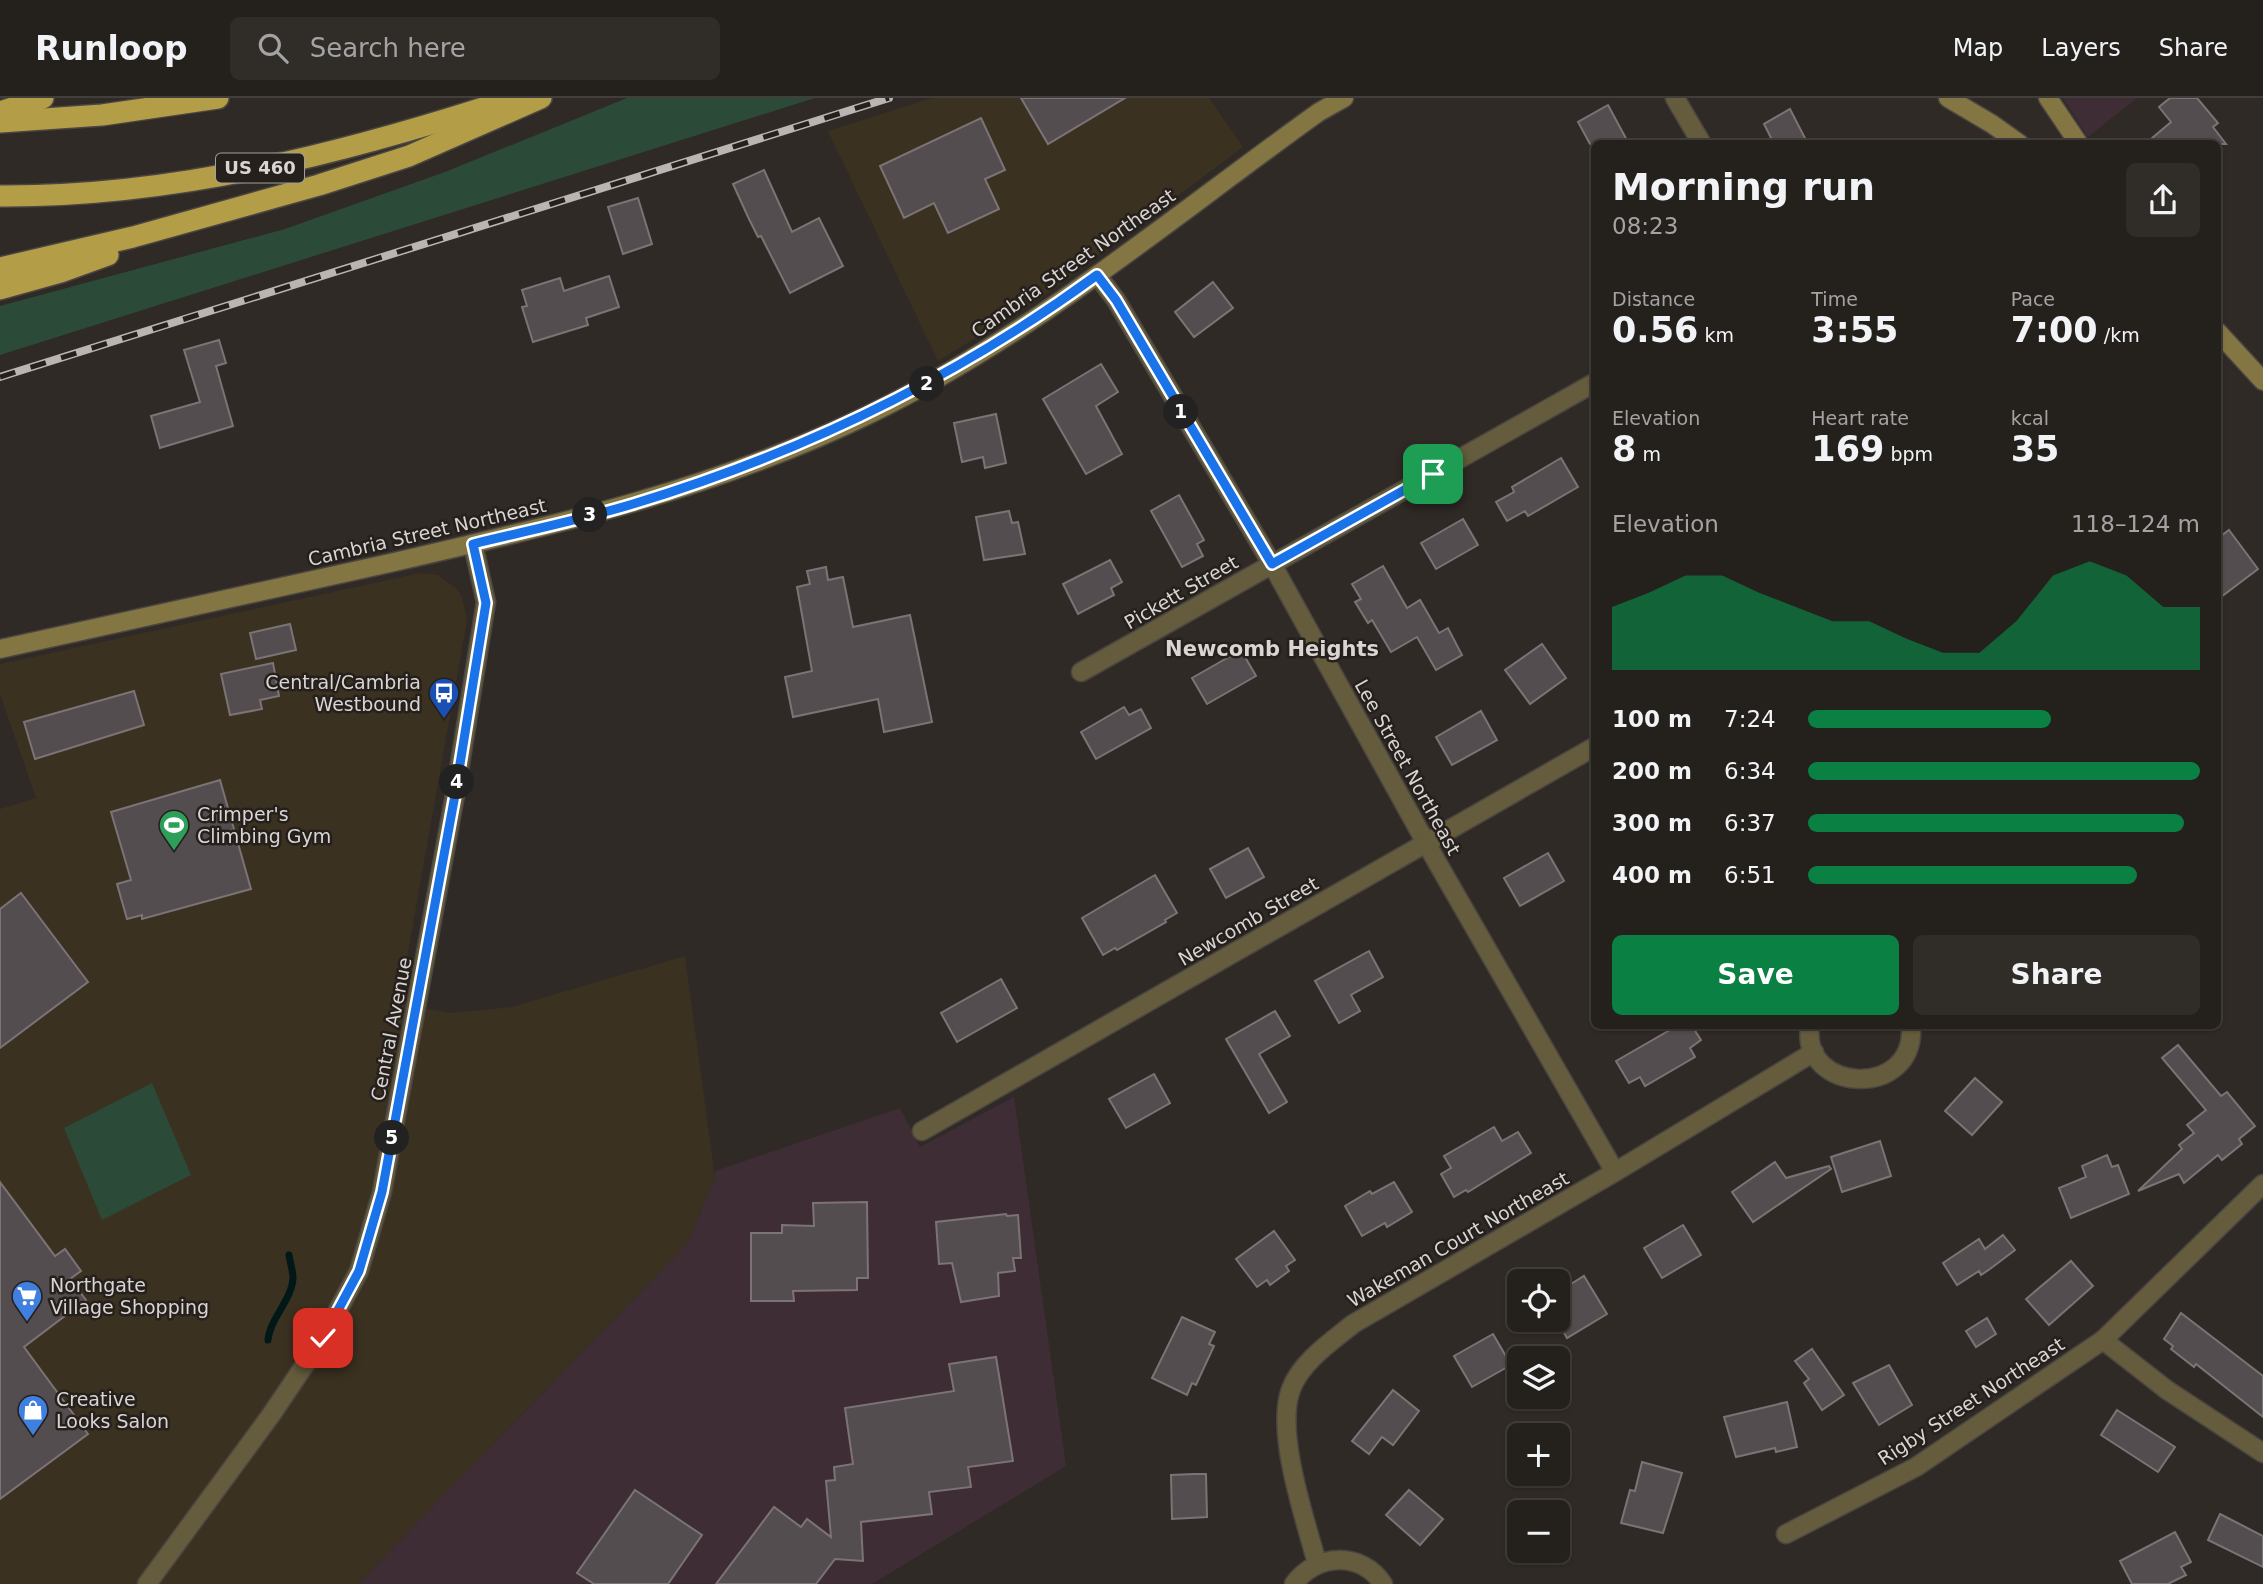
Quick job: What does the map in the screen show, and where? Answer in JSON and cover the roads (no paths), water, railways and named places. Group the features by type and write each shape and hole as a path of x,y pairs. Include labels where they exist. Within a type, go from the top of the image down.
{"highway":[{"path":"0,112 43,98"},
{"path":"0,122 102,115 218,98"},
{"name":"US 460","path":"0,196 66,196 205,180 327,154 513,98"},
{"path":"0,268 223,212 409,156 541,98"},
{"path":"0,289 61,272 223,212"}],"main road":[{"name":"Cambria Street Northeast","path":"0,649 473,544 631,504 772,456 869,415 974,357 1097,275 1325,105 1344,98"},
{"path":"1948,98 2014,140"},
{"path":"2048,98 2076,140"},
{"path":"2221,335 2263,381"}],"street":[{"path":"1675,98 1700,140"},
{"name":"Lee Street Northeast","path":"1097,275 1116,300 1272,564 1426,843 1615,1172"},
{"name":"Pickett Street","path":"1081,672 1591,385"},
{"name":"Central Avenue","path":"147,1584 315,1349 359,1271 382,1192 453,808 486,603 473,544"},
{"name":"Newcomb Street","path":"922,1131 1591,749"},
{"path":"1810,1029 1814,1052 1829,1070 1849,1080 1872,1080 1893,1070 1906,1055 1911,1029"},
{"name":"Wakeman Court Northeast","path":"1317,1563 1294,1478 1287,1432 1291,1389 1315,1354 1353,1324 1615,1172 1814,1052"},
{"name":"Rigby Street Northeast","path":"1786,1534 1916,1467 2103,1340 2263,1184"},
{"path":"2103,1340 2167,1390 2263,1453"},
{"path":"1294,1584 1301,1574 1317,1563 1338,1559 1359,1563 1377,1574 1384,1584"}],"waterway":[{"path":"268,1340 292,1286 289,1255"}],"railway":[{"path":"0,377 889,98"}],"place":[{"name":"Central/Cambria Westbound","path":"444,720"},
{"name":"Crimper's Climbing Gym","path":"174,852"},
{"name":"Northgate Village Shopping","path":"27,1323"},
{"name":"Creative Looks Salon","path":"33,1437"}],"district":[{"name":"Newcomb Heights","path":"1272,649"}]}
